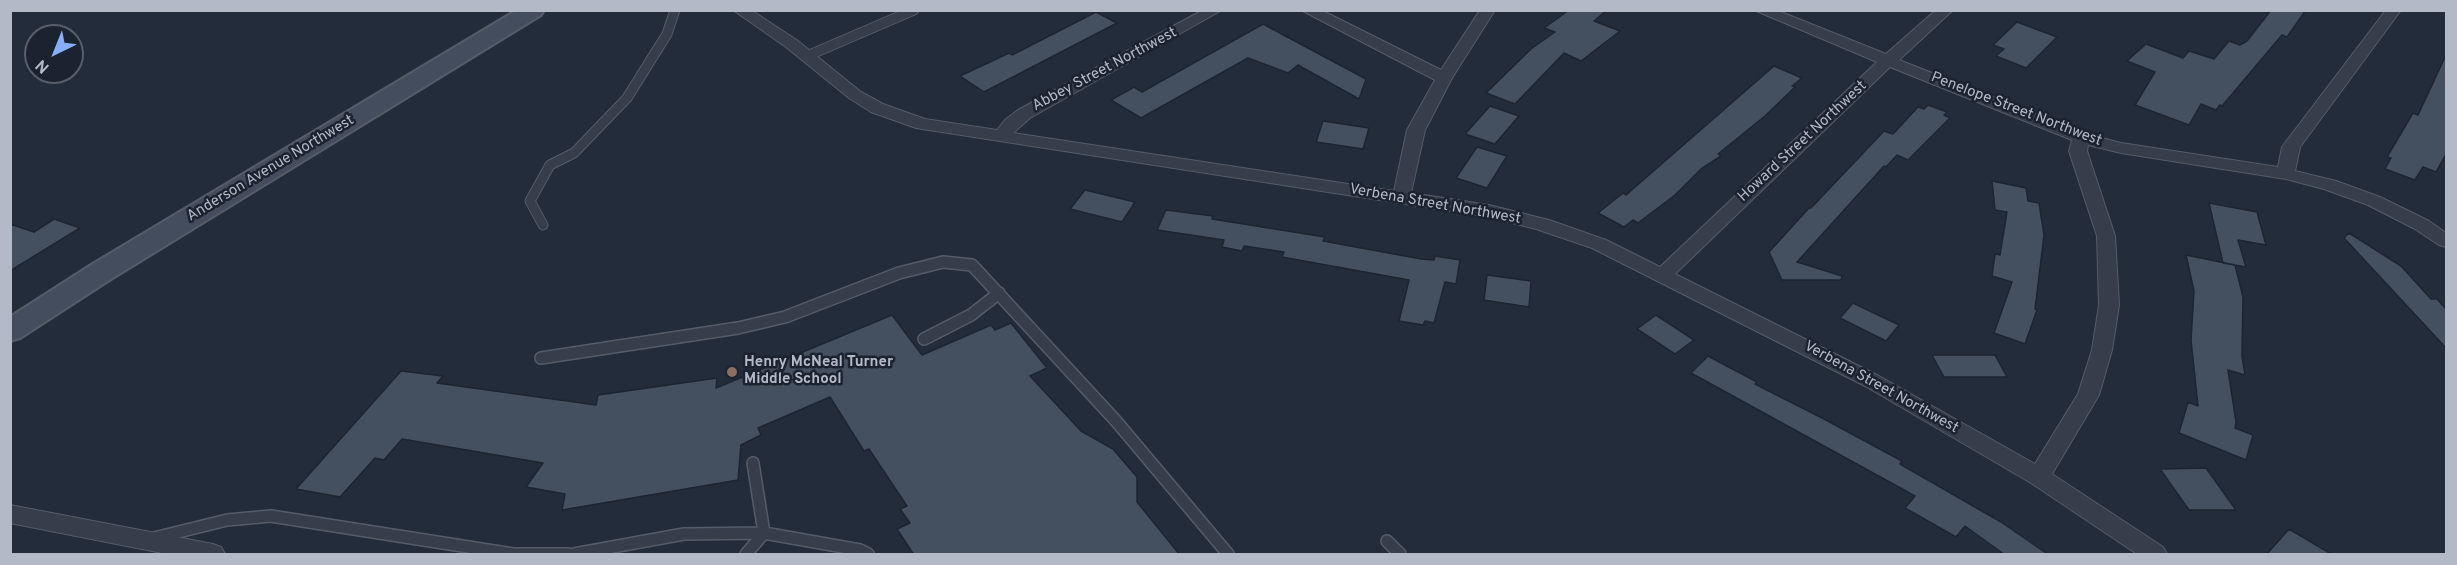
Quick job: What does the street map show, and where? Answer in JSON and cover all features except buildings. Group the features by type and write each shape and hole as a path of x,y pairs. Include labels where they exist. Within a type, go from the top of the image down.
{"street":[{"name":"Anderson Avenue Northwest","path":"10,331 101,272 533,10"},
{"name":"Verbena Street Northwest","path":"740,10 807,56 855,95 877,108 922,124 1489,212 1542,224 1599,244 1872,381 2039,477 2155,555"},
{"name":"Abbey Street Northwest","path":"1001,137 1011,124 1024,114 1215,10"},
{"path":"1308,10 1444,78"},
{"path":"1401,198 1416,130 1444,78 1488,10"},
{"name":"Penelope Street Northwest","path":"1761,10 2081,138 2121,148 2286,174 2330,185 2374,201 2422,225 2446,241"},
{"name":"Howard Street Northwest","path":"1663,275 1888,61 1946,10"},
{"path":"2286,174 2291,147 2394,10"},
{"path":"2039,477 2088,395 2102,350 2109,305 2106,236 2078,151 2081,138"},
{"path":"10,514 213,555"}],"lane":[{"path":"543,225 530,201 550,165 574,153 627,98 667,34 675,10"},
{"path":"807,56 914,10"},
{"path":"541,358 684,337 776,319 899,273 943,262 972,265 1116,422 1228,555"},
{"path":"924,339 971,315 999,293"},
{"path":"746,555 764,533 753,463"},
{"path":"142,541 228,520 271,516 502,552 568,555"},
{"path":"574,555 684,534 764,533 860,550 868,555"},
{"path":"1387,542 1400,555"}],"place":[{"name":"Henry McNeal Turner Middle School","path":"732,372"}]}
